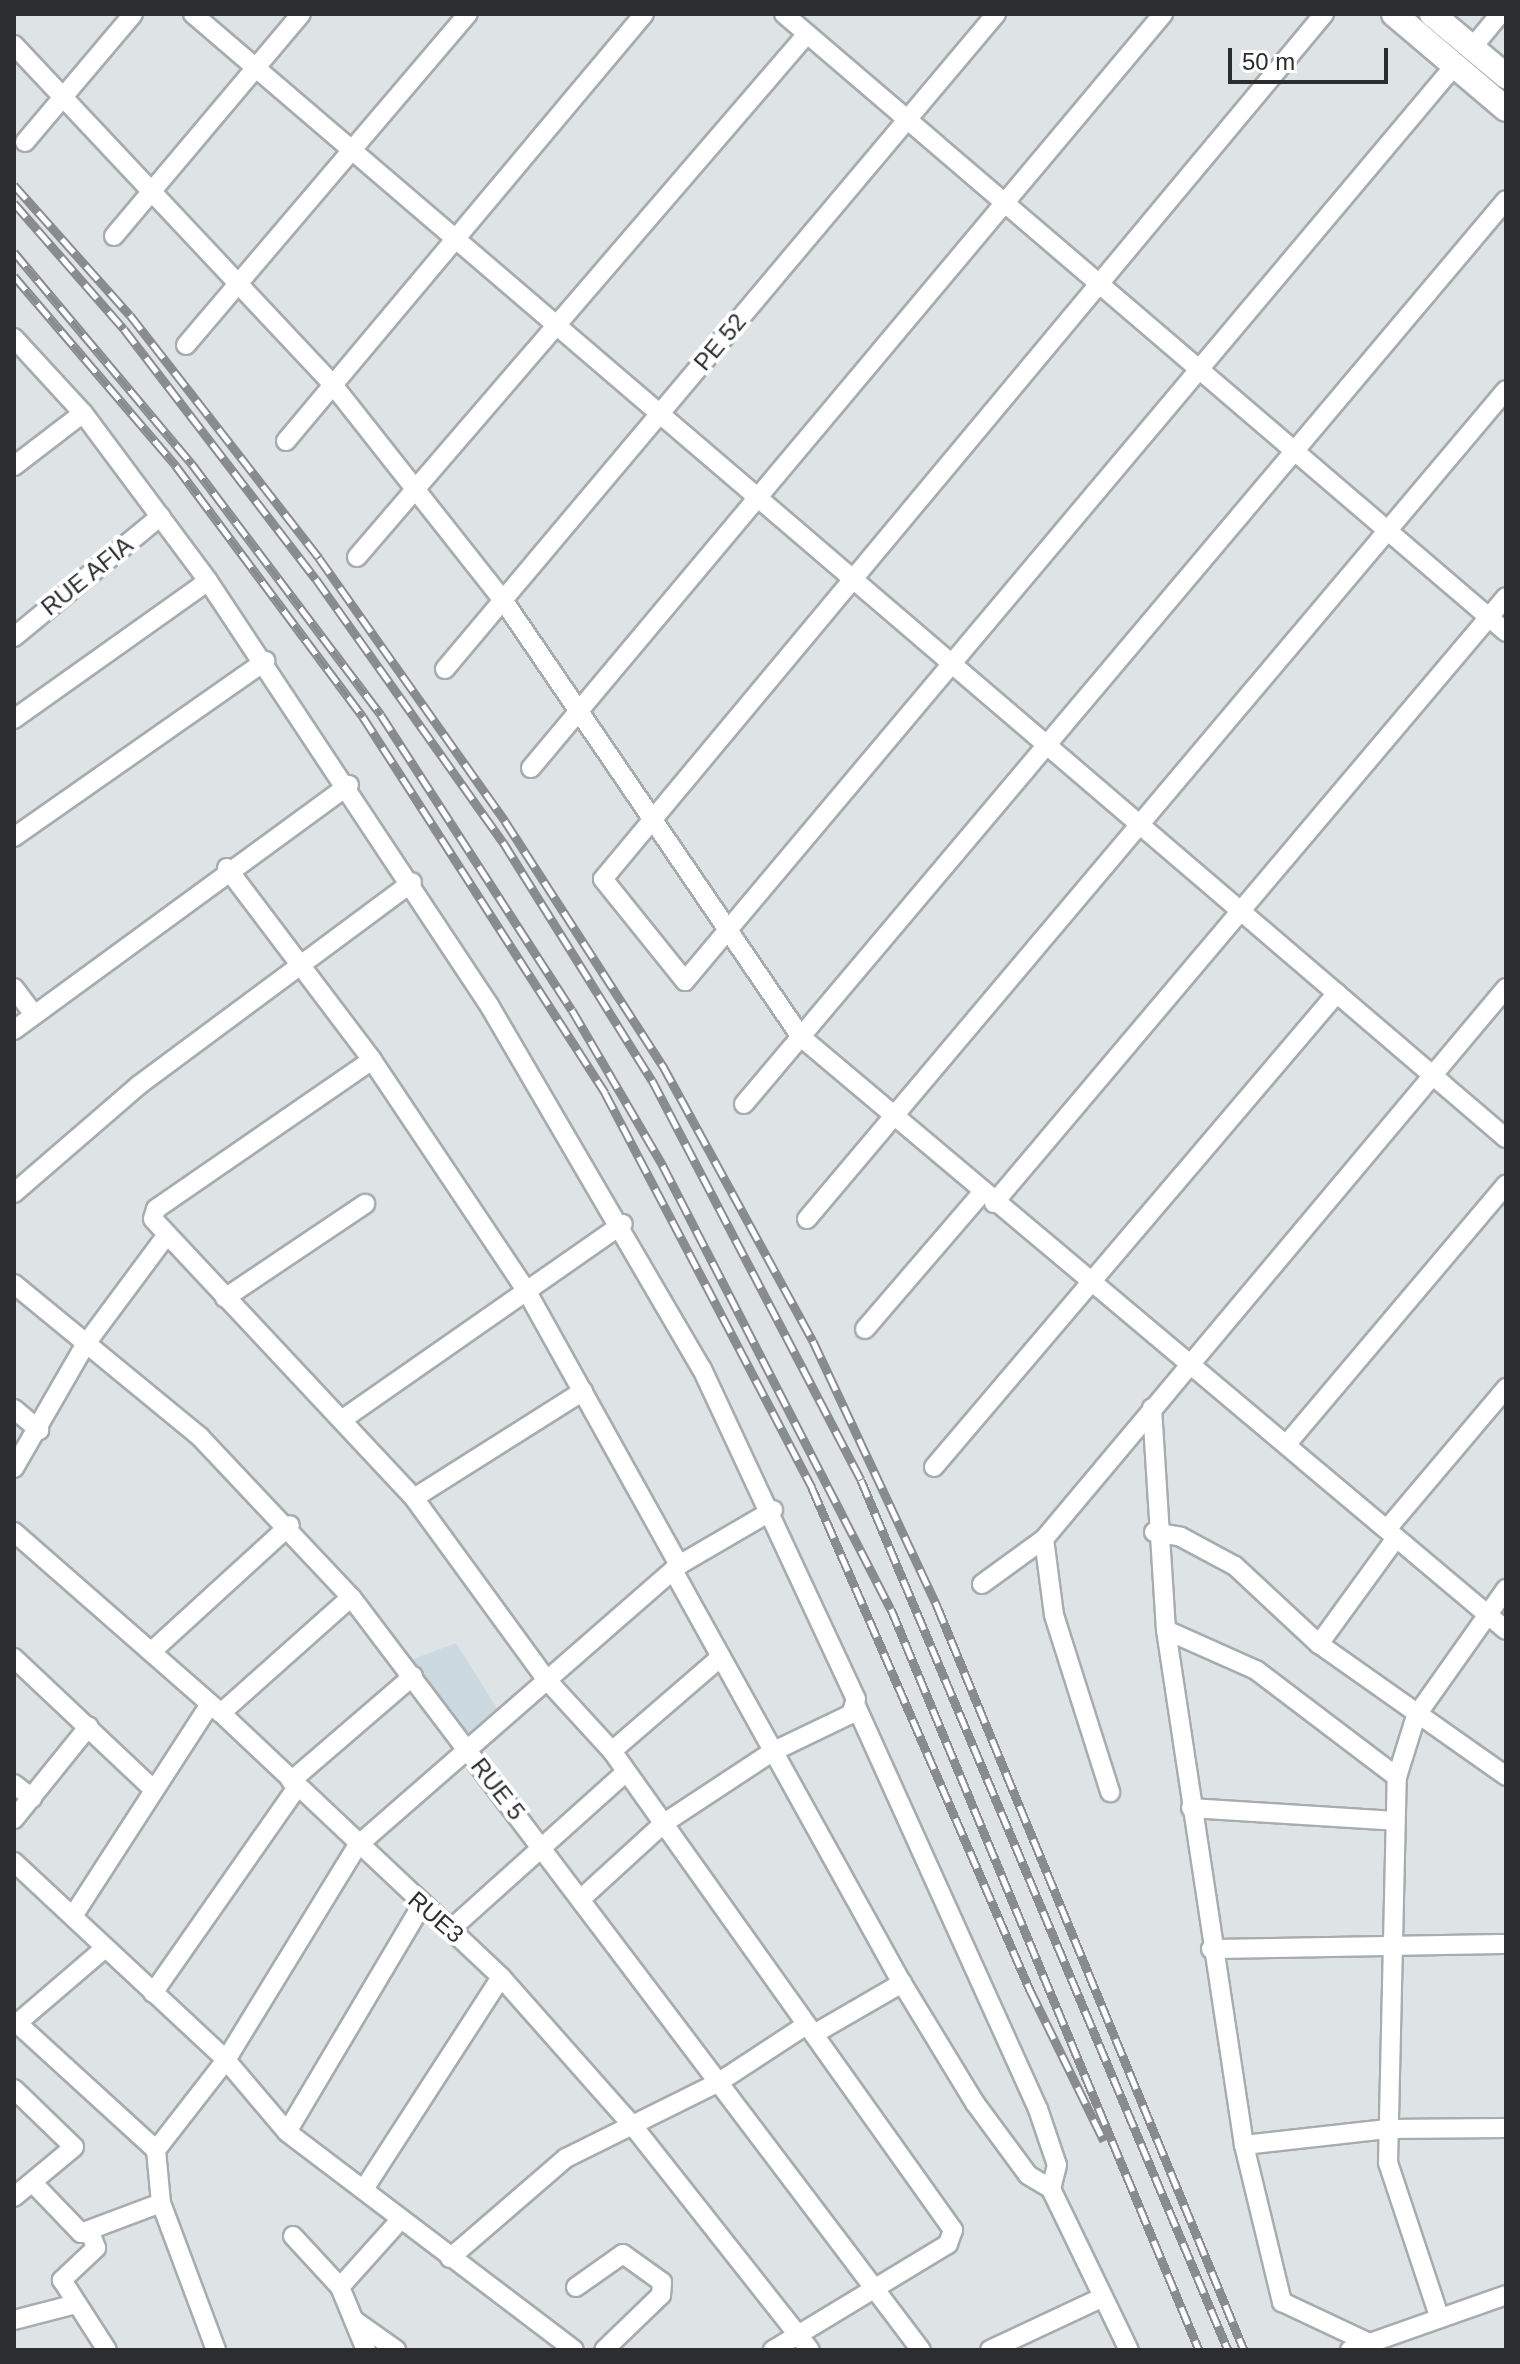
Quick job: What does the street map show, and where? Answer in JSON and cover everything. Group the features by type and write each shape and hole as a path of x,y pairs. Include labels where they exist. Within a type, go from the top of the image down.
{"street":[{"path":"25,142 133,14"},
{"path":"193,14 1506,1138"},
{"path":"114,236 301,14"},
{"path":"186,345 468,14"},
{"path":"286,441 644,14"},
{"path":"784,14 1506,632"},
{"name":"PE 52","path":"445,669 996,14"},
{"path":"531,768 1002,201 1163,14"},
{"path":"1324,14 603,879 685,981 1455,65"},
{"path":"1394,14 1506,109"},
{"path":"1432,14 1506,76"},
{"path":"1472,48 1500,14"},
{"path":"357,557 807,34"},
{"path":"14,45 64,96 150,194 240,282 333,385 503,600 801,1037 891,1117 1093,1282 1506,1630"},
{"path":"744,1104 1506,200"},
{"path":"14,338 83,413 265,661 412,882 623,1224 773,1510 856,1706 1038,2109 1057,2165 1051,2189"},
{"path":"807,1219 1506,390"},
{"path":"14,466 83,413"},
{"name":"RUE AFIA","path":"14,637 161,516"},
{"path":"14,719 208,581"},
{"path":"865,1329 988,1198 1241,911 1506,597"},
{"path":"14,837 265,661"},
{"path":"14,1030 227,868 349,785"},
{"path":"227,868 298,966 372,1060 526,1290 583,1391 772,1752 902,1983 984,2115 1028,2175 1051,2189 1129,2350"},
{"path":"14,1193 139,1085 412,882"},
{"path":"14,988 33,1013"},
{"path":"982,1584 1044,1539 1506,988"},
{"path":"934,1467 1337,993"},
{"path":"372,1060 156,1209 153,1219 414,1498 546,1679 612,1751 953,2230 948,2244 795,2332 773,2350"},
{"path":"1286,1445 1506,1185"},
{"path":"225,1298 365,1204"},
{"path":"343,1419 623,1224"},
{"path":"14,1468 39,1430 85,1345 166,1236"},
{"name":"RUE 5","path":"14,1284 200,1437 290,1525 413,1676 876,2285 921,2350"},
{"path":"1319,1644 1392,1534 1506,1388"},
{"path":"414,1498 583,1391"},
{"path":"1152,1408 1154,1532 1166,1630 1211,1949 1244,2145 1282,2302 1369,2343"},
{"path":"14,1409 39,1430"},
{"path":"156,2150 226,2060 358,1845 464,1746 676,1569 773,1510"},
{"path":"151,1652 290,1525"},
{"name":"RUE3","path":"14,1532 216,1708 421,1906 451,1929 501,1977 633,2126 810,2350"},
{"path":"1154,1532 1181,1537 1235,1566 1319,1644 1416,1716 1504,1771"},
{"path":"1044,1539 1054,1615 1110,1792"},
{"path":"1439,2316 1388,2163 1389,1941 1397,1777 1416,1716 1485,1613 1506,1589"},
{"path":"73,1916 154,1790 216,1708 351,1597"},
{"path":"1166,1630 1256,1670 1397,1777"},
{"path":"612,1751 721,1657"},
{"path":"14,1658 154,1790"},
{"path":"153,1993 294,1784 413,1676"},
{"path":"582,1898 663,1824 772,1752 856,1706"},
{"path":"14,1819 89,1726"},
{"path":"451,1929 544,1849 626,1772"},
{"path":"14,1784 32,1798"},
{"path":"1191,1808 1395,1821"},
{"path":"14,1862 226,2060 287,2132 574,2350"},
{"path":"287,2132 421,1906"},
{"path":"1211,1949 1389,1941 1506,1944"},
{"path":"105,1948 17,2018 156,2150 161,2203 216,2350"},
{"path":"364,2189 501,1977"},
{"path":"450,2258 566,2158 719,2082 810,2029 902,1983"},
{"path":"14,2089 74,2142 34,2184 14,2197"},
{"path":"1244,2145 1387,2129 1506,2128"},
{"path":"34,2184 81,2233 161,2203"},
{"path":"340,2287 401,2219"},
{"path":"90,2232 96,2248 62,2277 107,2350"},
{"path":"293,2236 340,2287 366,2350"},
{"path":"576,2287 623,2254 662,2282 661,2295 604,2350"},
{"path":"1350,2350 1439,2316 1506,2295"},
{"path":"990,2350 1103,2297"},
{"path":"14,2320 76,2304"},
{"path":"354,2320 396,2350"}],"shaded area":[{"path":"456,1643 501,1715 468,1737 411,1660"}],"railway":[{"path":"14,185 130,315 319,558 505,821 663,1066 813,1341 937,1606 1244,2350"},
{"path":"14,203 124,329 316,579 503,842 652,1080 861,1480 1228,2350"},
{"path":"14,252 192,464 381,715 572,1010 663,1166 891,1609 1199,2350"},
{"path":"14,276 176,466 363,717 605,1093 812,1488 1030,1990 1104,2141"}]}
